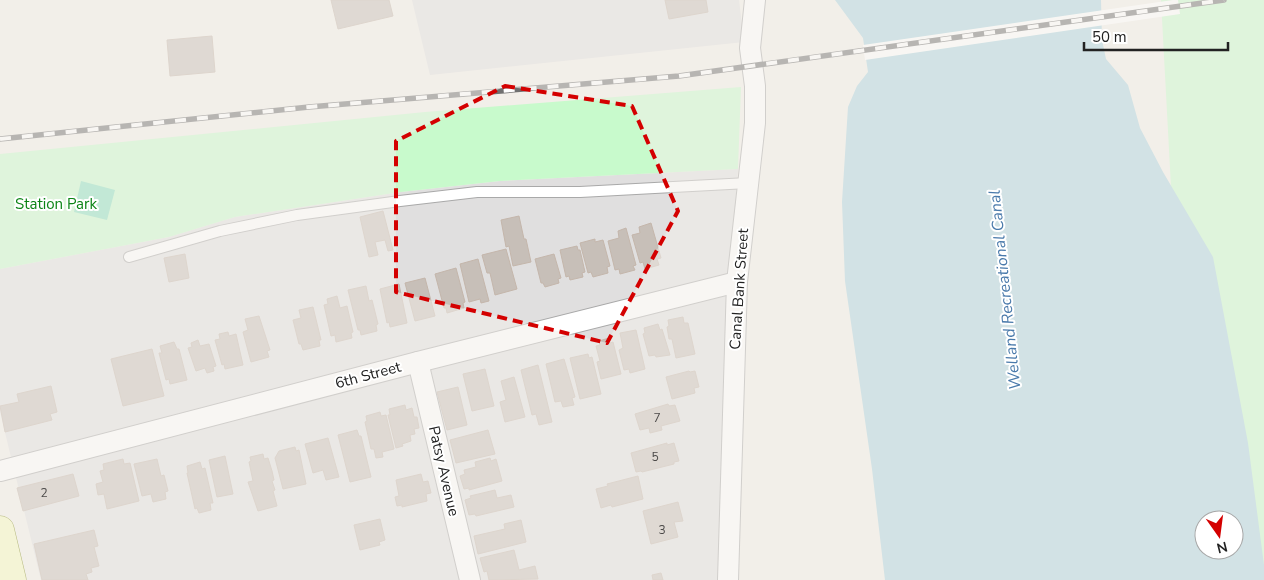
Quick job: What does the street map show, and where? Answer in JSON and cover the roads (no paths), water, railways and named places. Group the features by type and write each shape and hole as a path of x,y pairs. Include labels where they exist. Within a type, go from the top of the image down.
{"main road":[{"path":"0,534 12,580"}],"street":[{"name":"Canal Bank Street","path":"728,580 737,282 755,123 755,86 750,48 755,0"},
{"name":"6th Street","path":"0,471 418,362 737,282"},
{"name":"Patsy Avenue","path":"418,362 470,580"}],"lane":[{"path":"129,257 220,231 297,215 448,195 477,192 580,192 748,183"}],"water":[{"name":"Welland Recreational Canal","path":"835,0 1101,0 1102,40 1106,59 1128,85 1140,128 1163,172 1213,257 1248,443 1264,565 1264,580 885,580 872,469 845,281 842,202 848,107 857,86 868,72 863,38"}],"railway":[{"path":"0,139 309,107 679,76 1224,0"}],"park label":[{"name":"Station Park","path":"56,204"}]}
